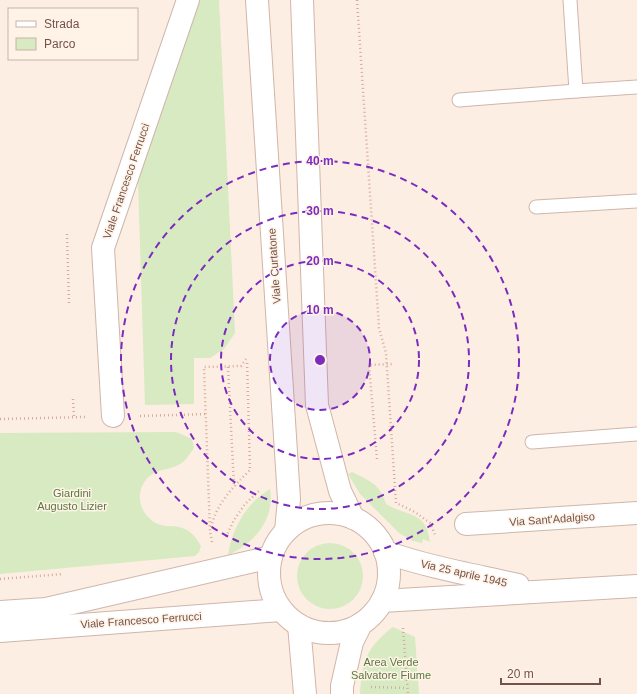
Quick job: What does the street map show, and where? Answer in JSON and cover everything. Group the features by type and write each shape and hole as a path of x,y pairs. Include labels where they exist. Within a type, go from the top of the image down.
{"main road":[{"name":"Viale Francesco Ferrucci","path":"113,416 103,248 188,0"},
{"name":"Viale Curtatone","path":"257,0 289,498 286,531"},
{"path":"302,0 317,405 340,491 353,518"},
{"name":"Via Sant'Adalgiso","path":"466,524 637,513"},
{"path":"336,514 353,518 365,526 375,536 385,552 389,568 388,586 382,601 372,615 362,624 344,632 328,633 312,631 299,625 290,618 281,610 274,598 270,584 269,570 271,557 277,544 286,531 298,522 316,515 336,514"},
{"name":"Via 25 aprile 1945","path":"385,552 437,567 545,591"},
{"name":"Viale Francesco Ferrucci","path":"0,612 46,609 271,557"},
{"name":"Via 25 aprile 1945","path":"382,601 637,586"},
{"name":"Viale Francesco Ferrucci","path":"0,631 281,610"},
{"path":"342,694 342,686 352,642 362,624"},
{"path":"299,625 305,694"}],"lane":[{"path":"570,0 576,91"},
{"path":"459,100 637,87"},
{"path":"536,207 637,201"},
{"path":"532,442 637,434"}],"path":[{"path":"357,0 379,328 386,353 396,503 415,512 430,523 437,539"},
{"path":"67,234 69,304"},
{"path":"210,531 214,516 220,504 234,486 250,470 246,359 241,366 204,367 210,531 213,545"},
{"path":"377,459 369,365 394,364"},
{"path":"228,367 234,486"},
{"path":"73,400 74,417"},
{"path":"153,415 206,414"},
{"path":"0,419 113,416"},
{"path":"408,694 403,628 409,627"}],"green space":[{"path":"200,0 219,0 235,333 224,349 210,358 194,358 194,404 145,405 138,181"},
{"name":"Giardini Augusto Lizier","path":"176,432 192,439 194,448 182,463 157,472 149,477 142,487 140,501 145,513 155,522 164,526 174,526 185,529 193,535 201,546 199,552 195,556 0,574 0,433"},
{"path":"352,472 374,484 384,497 386,504 420,519 428,532 430,542 423,539 422,543 413,541 399,533 360,494 348,474"},
{"path":"270,489 271,500 269,511 261,529 246,544 228,555 237,526 247,509 261,495"},
{"path":"323,543 337,543 349,548 358,557 363,569 361,589 354,600 337,609 323,609 311,604 302,595 297,583 297,569 302,557 311,548"},
{"name":"Area Verde Salvatore Fiume","path":"393,627 415,637 419,694 360,694 362,673 367,656 377,642"}]}
